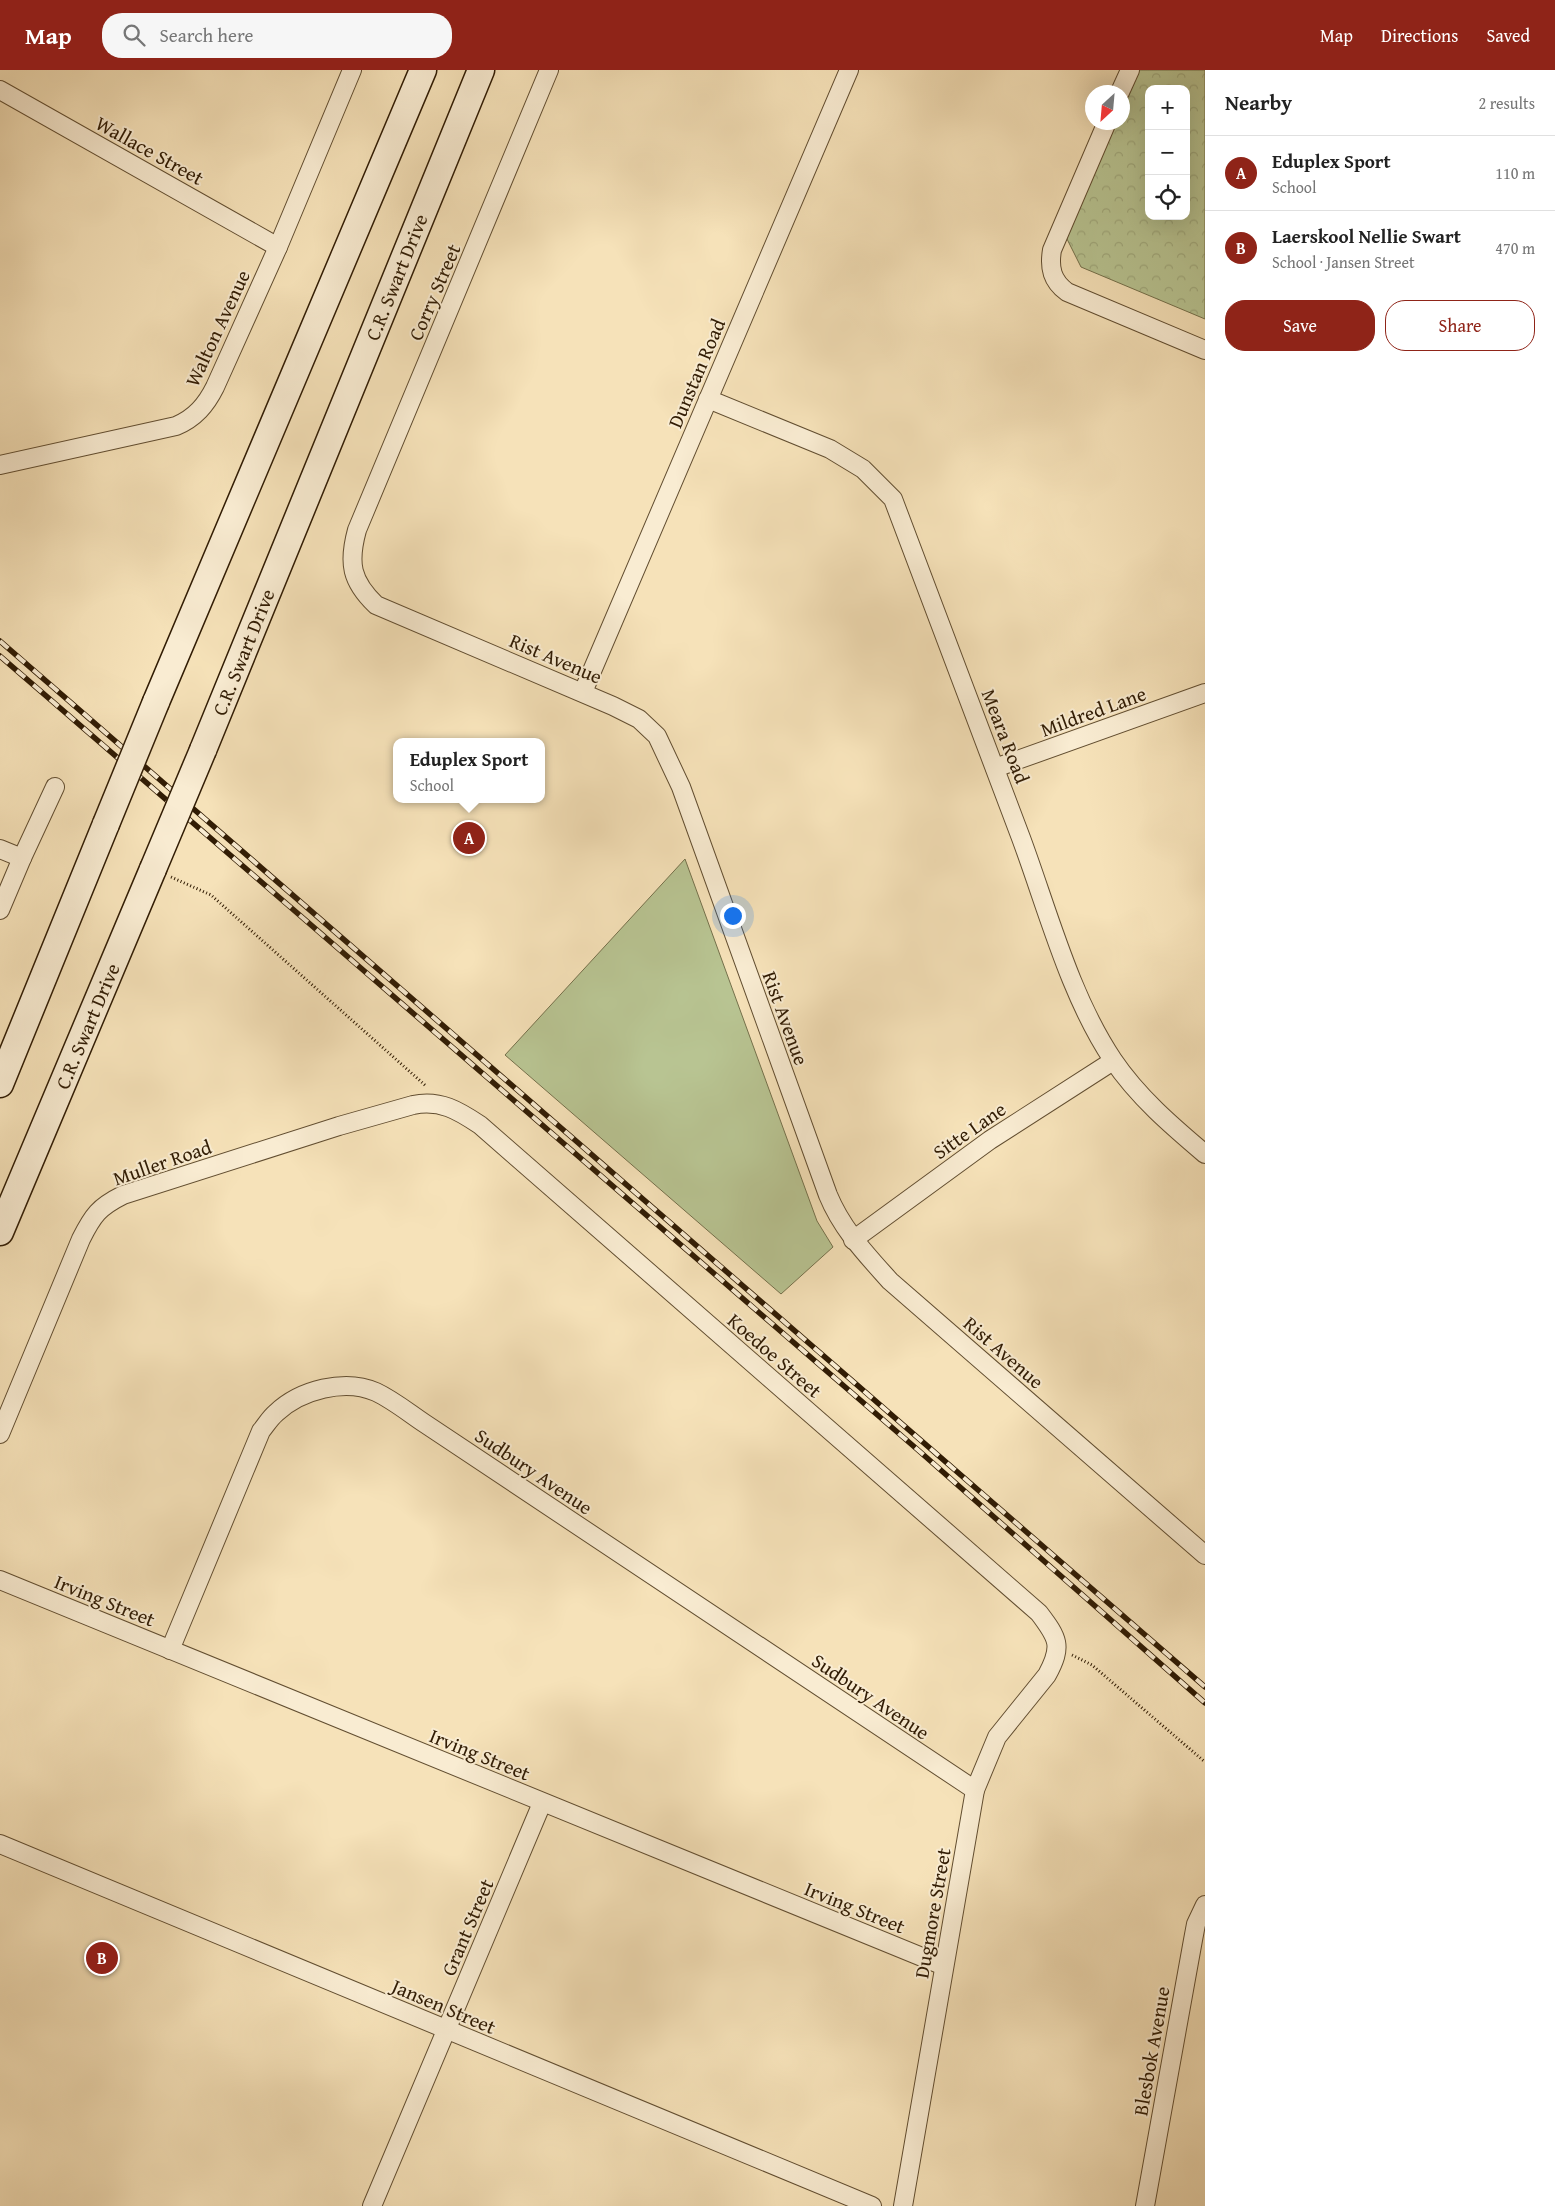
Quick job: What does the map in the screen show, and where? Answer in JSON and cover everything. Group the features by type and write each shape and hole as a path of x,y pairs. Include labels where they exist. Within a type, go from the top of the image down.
{"main road":[{"path":"0,1084 156,702 423,70"},
{"name":"C.R. Swart Drive","path":"0,1232 203,750 481,70"}],"street":[{"name":"Walton Avenue","path":"0,465 176,426 193,416 203,407 211,394 278,247 352,70"},
{"name":"Corry Street","path":"357,530 549,70"},
{"name":"Dunstan Road","path":"583,692 849,70"},
{"path":"1123,85 1130,70"},
{"name":"Wallace Street","path":"0,90 278,247"},
{"path":"1104,130 1052,250 1050,262 1052,273 1060,287 1068,292 1205,350"},
{"name":"Meara Road","path":"708,399 830,449 863,469 893,499 995,768 1076,990 1094,1027 1114,1061 1151,1105 1205,1154"},
{"name":"Rist Avenue","path":"357,530 352,550 355,579 376,606 583,692 639,719 657,736 681,788 836,1215 853,1240 896,1287 1205,1555"},
{"name":"Mildred Lane","path":"995,768 1205,693"},
{"path":"0,910 55,787"},
{"path":"0,849 22,858"},
{"name":"Sitte Lane","path":"853,1240 990,1140 1114,1061"},
{"name":"Muller Road","path":"0,1434 81,1239 91,1218 103,1205 123,1195 339,1126 423,1103 448,1106"},
{"name":"Koedoe Street","path":"448,1106 480,1125 1039,1613 1054,1635 1058,1649"},
{"name":"Sudbury Avenue","path":"170,1650 262,1431 276,1412 301,1396 320,1389 344,1385 364,1388 376,1392 433,1429 975,1790"},
{"name":"Irving Street","path":"0,1580 944,1966"},
{"name":"Dugmore Street","path":"903,2206 975,1790 997,1737 1047,1676 1058,1649"},
{"name":"Grant Street","path":"372,2206 542,1803"},
{"name":"Jansen Street","path":"0,1844 872,2206"},
{"name":"Blesbok Avenue","path":"1145,2206 1192,1940 1196,1924 1205,1905"}],"path":[{"path":"153,869 211,896 448,1106"},
{"path":"1058,1649 1092,1664 1205,1762"}],"green space":[{"path":"1136,70 1205,70 1205,319 1081,267 1066,237 1111,130 1130,130 1130,85"},
{"path":"685,859 817,1221 833,1247 781,1294 505,1055"}],"railway":[{"path":"0,641 1205,1687"},
{"path":"0,656 918,1450 1205,1703"}],"place":[{"name":"Eduplex Sport","path":"469,838"},
{"name":"Laerskool Nellie Swart","path":"102,1958"}]}
